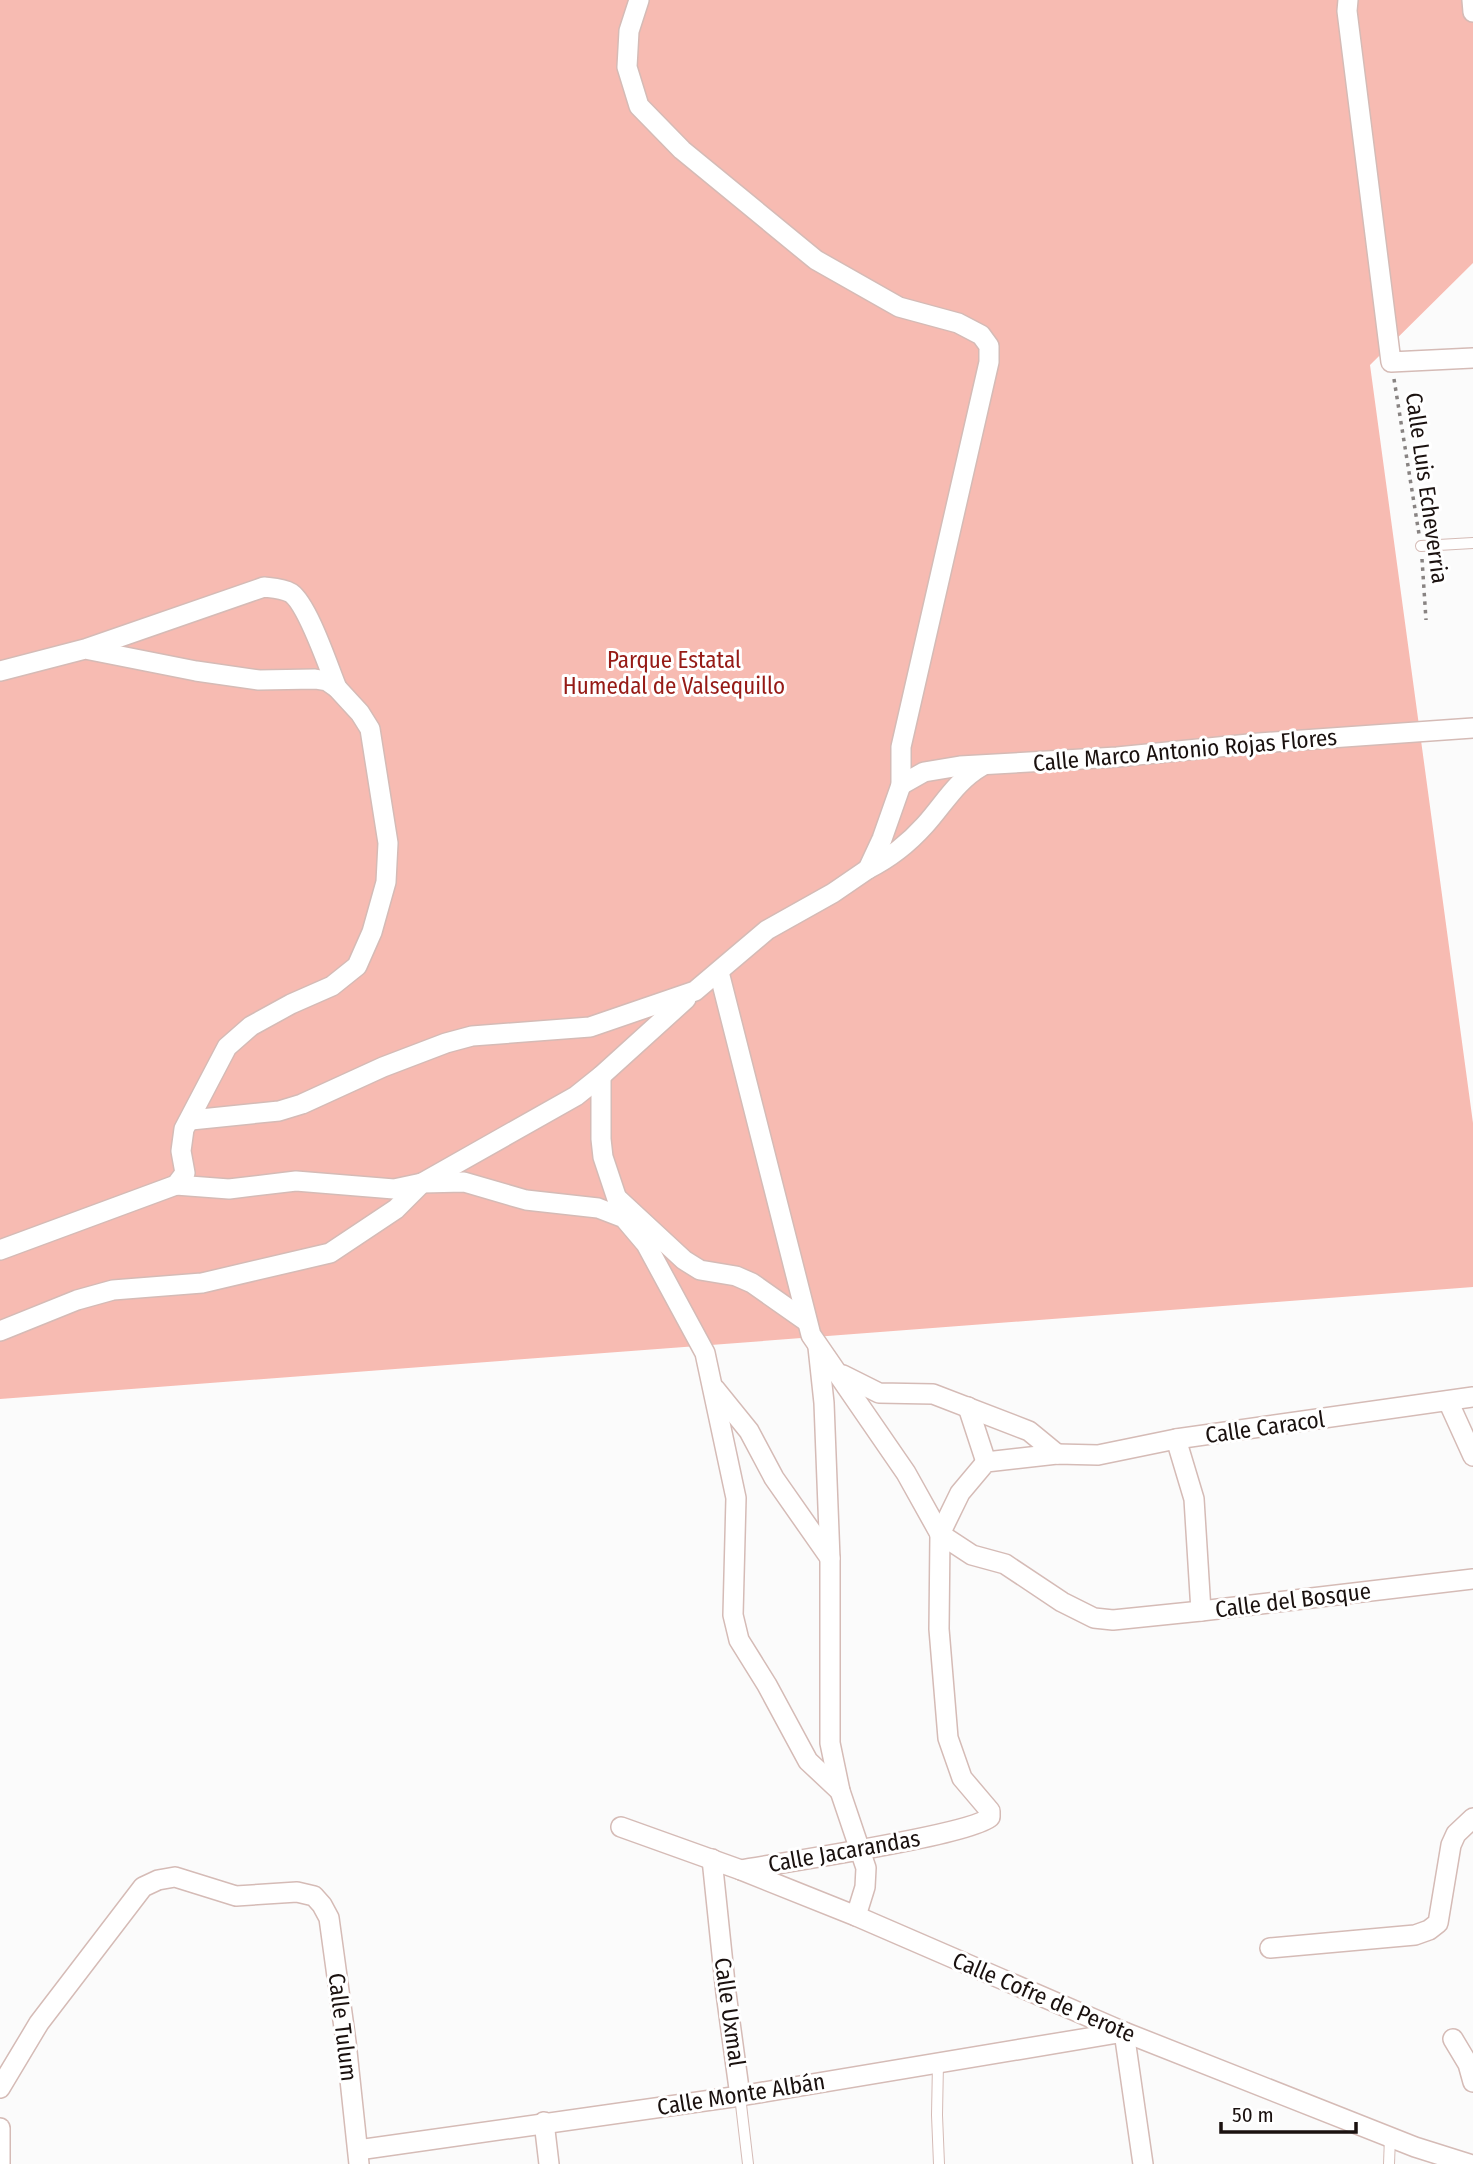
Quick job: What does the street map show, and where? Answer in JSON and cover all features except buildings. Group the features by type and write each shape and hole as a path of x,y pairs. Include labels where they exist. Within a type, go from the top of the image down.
{"street":[{"path":"639,0 629,31 627,67 639,106 682,150 816,260 899,307 958,323 981,335 989,346 989,362 901,747 901,785 868,869"},
{"path":"1349,0 1347,11 1391,362 1473,358"},
{"path":"1472,0 1473,12"},
{"path":"0,671 85,649 264,587 281,589 292,594 303,607 337,688"},
{"path":"85,649 196,671 260,680 327,681 360,713 370,729 389,862 372,932 357,966 332,986 251,1026 227,1047 181,1139 185,1173 176,1185"},
{"name":"Calle Marco Antonio Rojas Flores","path":"901,785 924,772 982,765 1117,757 1259,743 1473,728"},
{"path":"0,1331 77,1300 113,1290 202,1283 330,1253 396,1209 422,1183 576,1096 776,923 833,893 901,849 925,825 965,775 982,765"},
{"path":"719,972 789,1241 806,1321 817,1345 906,1473 940,1534"},
{"path":"191,1120 279,1111 302,1104 383,1067 472,1036 590,1027 695,991"},
{"path":"601,1076 603,1157 624,1219 646,1244 705,1353 736,1497 733,1615 739,1640 767,1685 808,1762 840,1791"},
{"path":"0,1250 176,1185 229,1189 296,1181 394,1189 422,1183 464,1182 526,1200 598,1208 624,1219"},
{"path":"617,1198 684,1260 700,1270 736,1276 752,1283 806,1321"},
{"path":"817,1345 824,1403 830,1559 830,1743 840,1791 866,1868 865,1887 856,1916"},
{"path":"838,1372 879,1393 933,1394 968,1407 1028,1431 1057,1454"},
{"path":"712,1385 749,1431 774,1478 830,1559"},
{"name":"Calle Caracol","path":"986,1462 1057,1454 1098,1455 1176,1439 1473,1397"},
{"path":"1448,1401 1473,1456"},
{"path":"940,1534 960,1493 986,1462 968,1407"},
{"path":"1176,1439 1194,1499 1201,1611"},
{"name":"Calle del Bosque","path":"940,1534 972,1555 1006,1564 1062,1602 1094,1618 1113,1620 1473,1579"},
{"name":"Calle Jacarandas","path":"741,1870 947,1833 985,1822 990,1817 990,1811 962,1778 948,1738 939,1629 940,1534"},
{"path":"1270,1948 1415,1935 1429,1930 1438,1923 1451,1845 1456,1834 1473,1818"},
{"name":"Calle Cofre de Perote","path":"621,1827 712,1859 856,1916 1124,2032 1469,2164"},
{"name":"Calle Uxmal","path":"712,1859 740,2096"},
{"name":"Calle Tulum","path":"0,2088 39,2023 143,1887 158,1880 175,1877 236,1896 297,1892 314,1896 329,1918 358,2157"},
{"path":"1124,2032 1143,2164"},
{"name":"Calle Monte Albán","path":"358,2157 544,2122 740,2096 1124,2032"},
{"path":"1453,2039 1468,2064 1472,2080"},
{"path":"544,2122 549,2164"},
{"path":"0,2130 1,2164"}],"lane":[{"path":"1421,547 1473,543"},
{"path":"939,2062 939,2164"},
{"name":"Calle Uxmal","path":"740,2096 748,2164"},
{"path":"1389,2164 1390,2136"}],"path":[{"name":"Calle Luis Echeverria","path":"1391,362 1421,547 1426,620"}],"green space":[{"name":"Parque Estatal Humedal de Valsequillo","path":"0,0 1473,0 1473,263 1370,365 1473,1123 1473,1287 0,1399"}]}
